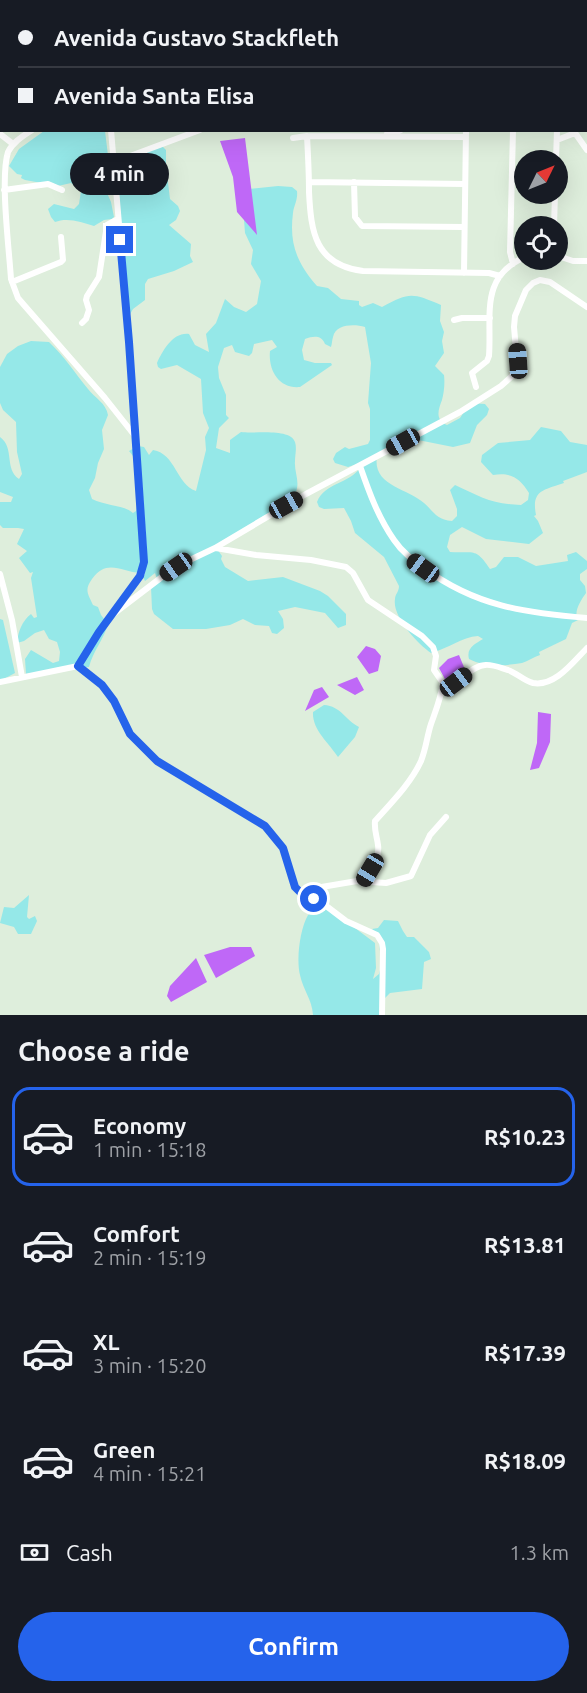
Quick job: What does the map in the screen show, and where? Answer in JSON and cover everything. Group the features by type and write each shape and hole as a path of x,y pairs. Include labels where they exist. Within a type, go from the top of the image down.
{"street":[{"path":"28,132 13,144 4,162 3,226 12,282 18,298 135,436"},
{"path":"0,682 78,666 99,632 140,576 144,562 111,132"},
{"path":"114,162 195,132"},
{"path":"378,136 393,132"},
{"path":"476,387 472,373 485,363 489,356 490,297 500,276 513,264 510,252 513,132"},
{"path":"556,150 557,132"},
{"path":"556,140 574,132 587,150"},
{"path":"0,134 13,144"},
{"path":"293,138 466,134 464,273"},
{"path":"307,136 310,223 324,252 337,262 363,271 500,276"},
{"path":"309,182 465,184"},
{"path":"354,183 355,217 362,226 464,227"},
{"path":"4,190 48,184 62,190"},
{"path":"82,323 89,310 87,296 99,277 107,225 118,219"},
{"path":"12,282 61,262 63,260 61,237"},
{"path":"568,259 587,261"},
{"path":"112,615 176,567 215,548 267,516 487,397 511,377 518,361 515,316 526,290 533,283 540,280 550,282 587,307"},
{"path":"454,320 490,318"},
{"path":"360,466 375,509 394,542 408,557 437,578 471,596 514,610 587,618"},
{"path":"215,548 256,555 311,560 346,567 353,573 368,600 422,636 433,646 436,656 434,670 443,683 441,697 430,726 428,740 414,774 375,821 377,860 364,881"},
{"path":"0,574 12,620 22,677"},
{"path":"443,683 456,682 473,669 486,665 512,671 531,682 547,682 565,671 587,648"},
{"path":"78,666 102,685 114,701 130,734 157,761 251,816 273,834 285,853 298,891 321,902 339,917 373,932 380,939 383,949 382,1015"},
{"path":"298,891 341,883 364,881 386,883 411,876 430,834 446,817"}],"shaded area":[{"path":"43,132 105,132 111,180 107,193 114,217 94,226 69,220 55,222 48,209 54,204 74,209 79,204 81,191 71,183 58,186 21,178 22,175 17,174 9,166 19,149"},
{"path":"245,138 257,235 237,212 233,177 220,141"},
{"path":"162,146 166,150 170,199 180,211 176,220 169,225 191,244 190,256 193,262 148,279 145,284 145,300 133,309 129,316 122,295 125,269 117,162"},
{"path":"292,187 297,191 292,224 294,244 304,269 317,286 328,288 341,299 359,301 362,307 373,303 382,307 411,296 441,305 440,321 444,332 442,341 444,353 435,366 444,375 444,391 439,411 439,418 443,423 447,425 460,418 470,403 485,404 489,409 487,415 477,425 470,443 453,447 413,439 377,456 377,466 385,480 417,498 439,517 452,521 457,516 457,509 450,490 455,485 486,499 502,503 521,505 528,500 529,493 522,483 510,475 493,475 481,462 482,455 498,443 530,440 541,427 561,431 570,442 587,445 587,472 563,481 564,483 545,490 537,496 536,515 534,516 543,533 529,544 486,539 462,527 450,535 447,547 450,552 477,554 490,569 496,567 504,557 518,557 536,566 568,561 567,555 576,552 587,561 587,569 580,574 580,580 585,586 586,593 577,610 578,620 572,623 566,639 539,652 540,655 522,663 502,665 488,665 469,659 470,649 483,639 478,636 431,653 407,629 395,606 399,586 384,557 355,533 344,508 324,509 319,507 317,502 325,491 356,473 361,467 360,463 348,467 335,463 333,459 336,453 345,447 349,449 368,444 370,440 368,403 371,363 365,327 351,325 342,327 335,333 331,347 319,338 305,339 302,350 304,360 332,365 300,387 286,385 276,377 271,365 270,351 277,347 272,340 254,344 249,356 235,352 232,345 224,348 218,367 219,378 226,395 226,415 229,418 219,428 216,448 230,453 230,440 241,432 279,433 292,438 295,442 297,485 295,494 282,505 215,546 222,556 225,567 248,581 283,577 320,591 346,614 346,625 338,628 325,613 295,607 278,611 283,619 284,628 277,634 272,633 269,626 255,625 243,619 230,625 206,629 173,629 154,614 152,609 151,587 157,579 155,573 145,581 141,573 109,568 98,573 88,586 93,605 98,607 108,624 89,667 26,674 25,659 31,650 53,663 59,661 60,652 57,642 49,639 44,630 17,643 19,631 25,620 31,614 34,618 37,617 31,578 33,572 30,573 19,558 27,551 17,544 24,529 3,528 0,525 0,502 11,502 13,497 0,492 0,437 7,447 14,475 19,479 22,474 17,452 16,422 3,410 0,403 0,367 7,354 18,346 31,341 49,342 105,407 108,415 102,430 104,449 89,490 92,499 125,508 133,513 136,511 136,471 133,456 129,451 138,446 144,447 149,455 153,450 167,457 184,482 196,491 206,450 205,437 209,428 203,413 201,379 177,365 161,369 157,363 169,343 183,334 189,334 195,345 209,352 206,334 216,323 225,299 234,307 246,312 257,304 261,281 251,264 253,250 245,233 243,207 249,189"},
{"path":"0,619 3,620 15,673 0,681"},
{"path":"366,646 375,649 381,656 378,671 369,674 357,657"},
{"path":"459,655 466,672 446,681 439,668 448,659"},
{"path":"357,677 364,690 355,695 337,685"},
{"path":"322,687 329,697 305,711 314,690"},
{"path":"324,705 335,708 359,727 355,737 338,757 318,730 313,719 313,712"},
{"path":"538,712 551,714 550,742 539,768 530,770 537,743"},
{"path":"29,895 27,917 29,919 35,916 37,921 31,934 18,934 14,927 0,923 4,907 14,908"},
{"path":"322,907 331,910 375,943 376,968 373,979 379,974 381,966 379,937 372,929 378,928 384,920 398,921 407,937 414,937 429,952 431,959 424,962 422,989 390,993 385,998 384,1015 313,1015 300,975 299,953 301,936 308,915"},
{"path":"230,947 251,947 255,956 216,978 204,955"},
{"path":"196,958 207,982 171,1002 167,996 170,986"}],"route":[{"path":"120,240 144,562 142,573 135,585 99,632 78,666 102,685 114,701 130,734 157,761 265,826 283,848 295,887 302,894 314,899"}]}
